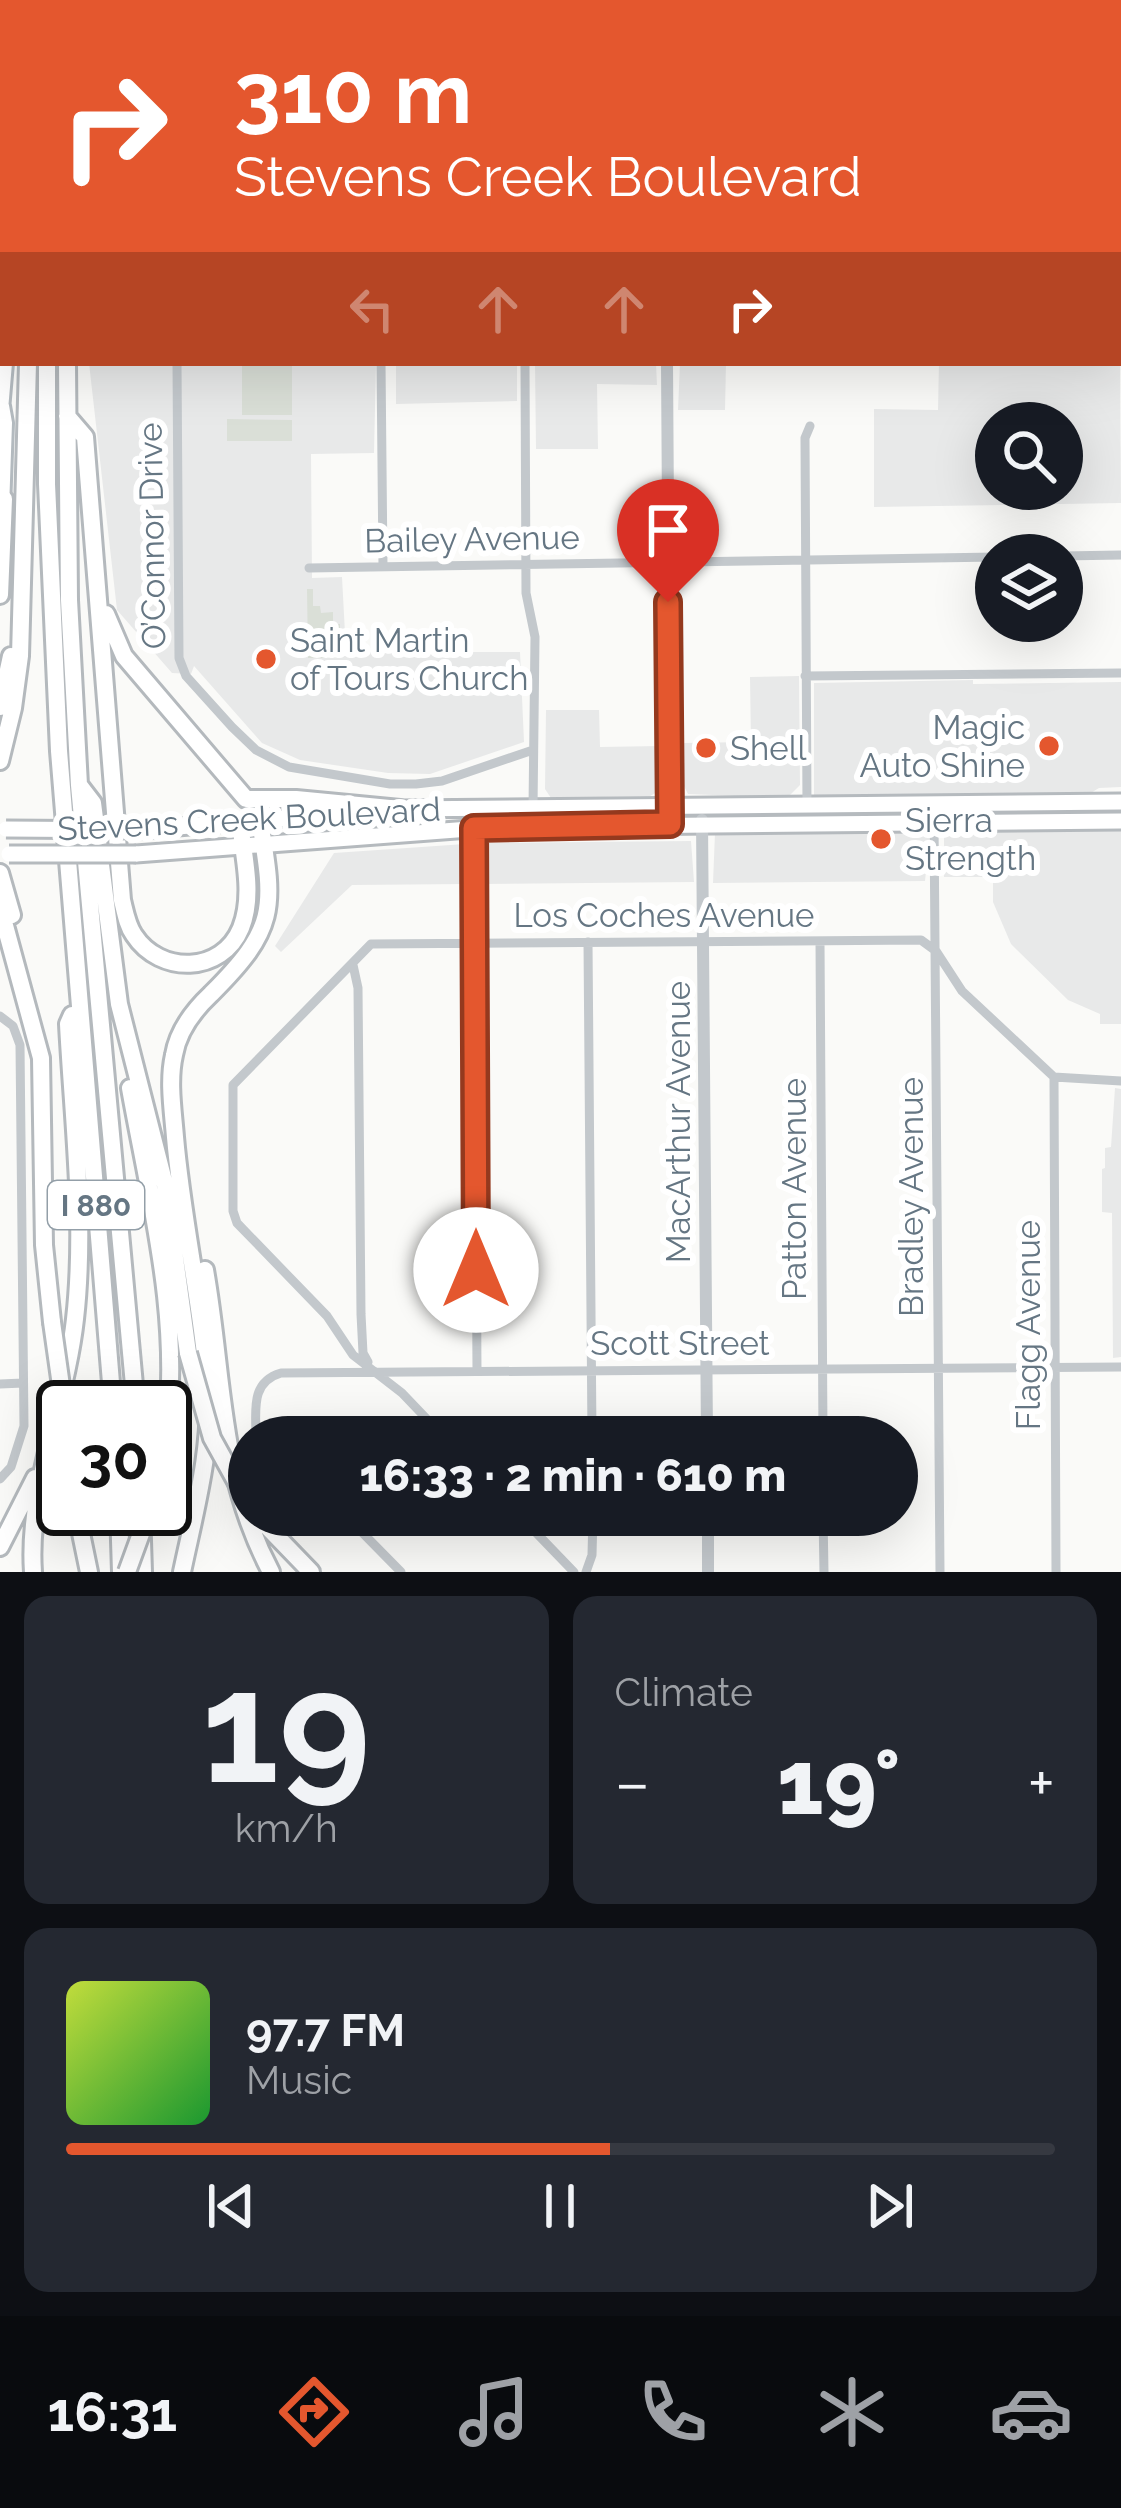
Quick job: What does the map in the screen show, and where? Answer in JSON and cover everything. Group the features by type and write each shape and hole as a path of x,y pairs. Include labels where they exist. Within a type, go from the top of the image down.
{"highway":[{"path":"0,761 17,684 28,366"},
{"name":"I 880","path":"47,366 52,603 78,1003 111,1380"},
{"name":"I 880","path":"67,366 69,599 80,785 134,1380"},
{"path":"67,416 86,437 122,900 128,926 142,946 175,964 203,962 226,950 247,910 240,824"},
{"path":"0,595 4,499"},
{"path":"95,567 115,642 241,795 252,801 296,799 400,809"},
{"path":"0,707 19,632"},
{"path":"80,785 93,803 119,1004 165,1186 188,1353 212,1438 228,1467"},
{"path":"182,1572 205,1461 208,1407 173,1110 173,1058 181,1034 200,1005 243,962 262,934 269,901 260,822"},
{"path":"0,873 28,973 27,998"},
{"path":"0,907 27,998 43,1079 44,1245 60,1380"},
{"path":"65,1380 77,1295 68,1024 78,1003"},
{"path":"119,1004 118,1024 168,1311 171,1380"},
{"path":"173,1110 211,1306 230,1465 239,1501 271,1572"},
{"path":"0,1546 36,1470"},
{"path":"34,1572 36,1507"},
{"path":"77,1536 78,1572"},
{"path":"82,1536 89,1572"},
{"path":"121,1536 124,1572"},
{"path":"124,1572 139,1536"},
{"path":"142,1536 143,1572"},
{"path":"274,1536 311,1572"}],"main road":[{"path":"0,548 4,366"},
{"name":"Stevens Creek Boulevard","path":"3,829 140,830 400,809 533,808 865,822 884,813 1116,800"},
{"name":"Stevens Creek Boulevard","path":"702,816 806,806 1121,820"},
{"path":"496,827 533,808"},
{"name":"Stevens Creek Boulevard","path":"4,854 142,854 670,816"}],"street":[{"name":"O’Connor Drive","path":"177,366 179,658 186,676 206,700 256,750 278,763 379,782 442,781 533,750"},
{"path":"381,366 382,567"},
{"path":"525,366 526,593 535,638 533,808"},
{"path":"667,366 670,816"},
{"path":"806,806 805,438 810,426"},
{"path":"1083,556 1121,555"},
{"name":"Bailey Avenue","path":"309,568 975,557"},
{"path":"805,676 1121,673"},
{"name":"Bradley Avenue","path":"932,813 940,1572"},
{"name":"MacArthur Avenue","path":"702,816 707,1416"},
{"path":"474,828 477,1371"},
{"name":"Los Coches Avenue","path":"374,1372 352,1355 327,1316 237,1223 233,1211 233,1085 370,944 921,940 936,951"},
{"name":"Patton Avenue","path":"820,941 823,1416"},
{"path":"588,943 592,1416"},
{"path":"936,951 962,991 1054,1077 1121,1081"},
{"path":"353,964 358,988 362,1353 374,1372 423,1416"},
{"path":"0,1016 13,1026 20,1045 24,1426 11,1467 0,1479"},
{"name":"Flagg Avenue","path":"1054,1077 1056,1572"},
{"name":"Scott Street","path":"256,1416 263,1382 281,1372 1121,1367"},
{"path":"0,1384 23,1383"},
{"path":"366,1536 401,1572"},
{"path":"539,1536 574,1572"},
{"path":"586,1572 592,1536"},
{"path":"708,1536 708,1572"},
{"path":"824,1536 824,1572"}],"shaded area":[{"path":"89,366 376,366 374,453 311,454 312,578 342,577 346,652 374,652 374,635 471,632 472,652 520,652 524,742 430,774 300,760 262,743 194,666 191,674 172,673 117,610"},
{"path":"242,366 292,366 292,415 242,415"},
{"path":"396,366 517,366 517,401 396,404"},
{"path":"535,366 656,366 657,385 597,384 598,449 536,449"},
{"path":"680,366 726,366 725,410 678,410"},
{"path":"939,366 1120,366 1121,503 1083,504 1083,402 975,402 975,505 874,507 874,409 938,410"},
{"path":"227,419 292,420 292,441 227,441"},
{"path":"307,589 313,589 313,606 320,606 321,613 333,612 333,624 340,624 340,658 308,658"},
{"path":"799,676 800,785 787,798 688,794 683,784 683,743 751,742 750,677"},
{"path":"973,680 973,684 1121,682 1121,787 1099,788 1089,794 814,798 814,683"},
{"path":"546,710 599,710 600,747 660,746 659,791 650,796 551,798 545,789"},
{"path":"944,829 1121,829 1121,1024 1100,1024 1100,1014 1068,1000 1011,944 993,902 993,877 944,877"},
{"path":"930,832 925,881 713,883 715,833"},
{"path":"691,841 694,882 482,884 480,843"},
{"path":"465,844 465,884 352,885 281,952 275,946 334,853"},
{"path":"1115,1088 1121,1089 1121,1357 1113,1358 1112,1213 1102,1212 1102,1169 1105,1148 1111,1147"}],"place":[{"name":"Saint Martin of Tours Church","path":"266,659"},
{"name":"Magic Auto Shine","path":"1049,746"},
{"name":"Shell","path":"706,748"},
{"name":"Sierra Strength","path":"881,839"}],"route":[{"path":"476,1270 474,828 670,824 668,602"}]}
